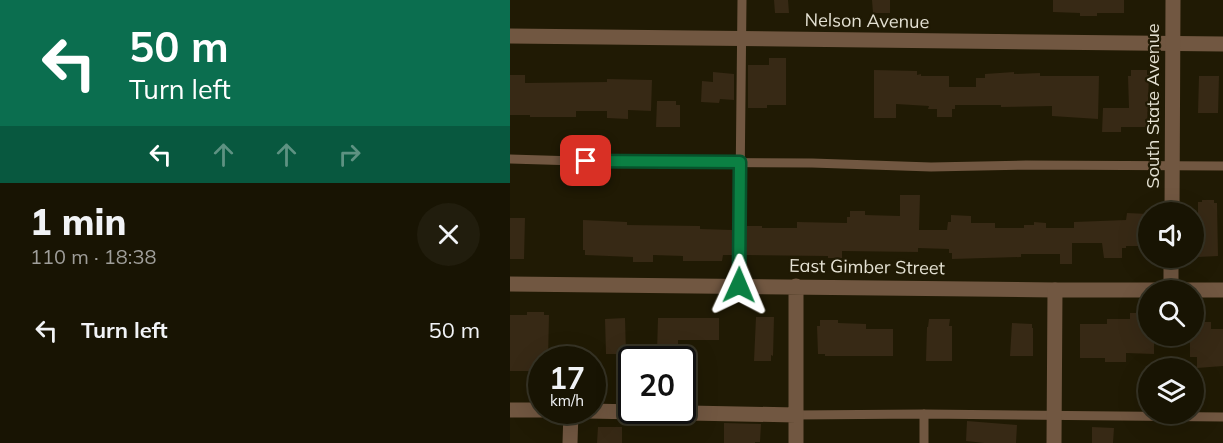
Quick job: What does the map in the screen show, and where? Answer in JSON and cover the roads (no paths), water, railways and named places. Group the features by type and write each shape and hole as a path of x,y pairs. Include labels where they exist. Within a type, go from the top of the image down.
{"street":[{"name":"South State Avenue","path":"1172,202 1173,0"},
{"name":"Nelson Avenue","path":"510,36 1223,44"},
{"name":"East Gimber Street","path":"510,284 1138,290"},
{"path":"795,286 796,443"},
{"path":"1054,443 1055,290"},
{"name":"East Gimber Street","path":"1204,290 1223,290"},
{"path":"510,410 528,410"},
{"path":"606,411 796,415"},
{"path":"570,443 571,424"}],"lane":[{"path":"739,285 742,0"},
{"path":"510,159 931,167 1223,166"},
{"path":"924,414 924,443"},
{"path":"796,415 1223,417"}]}
